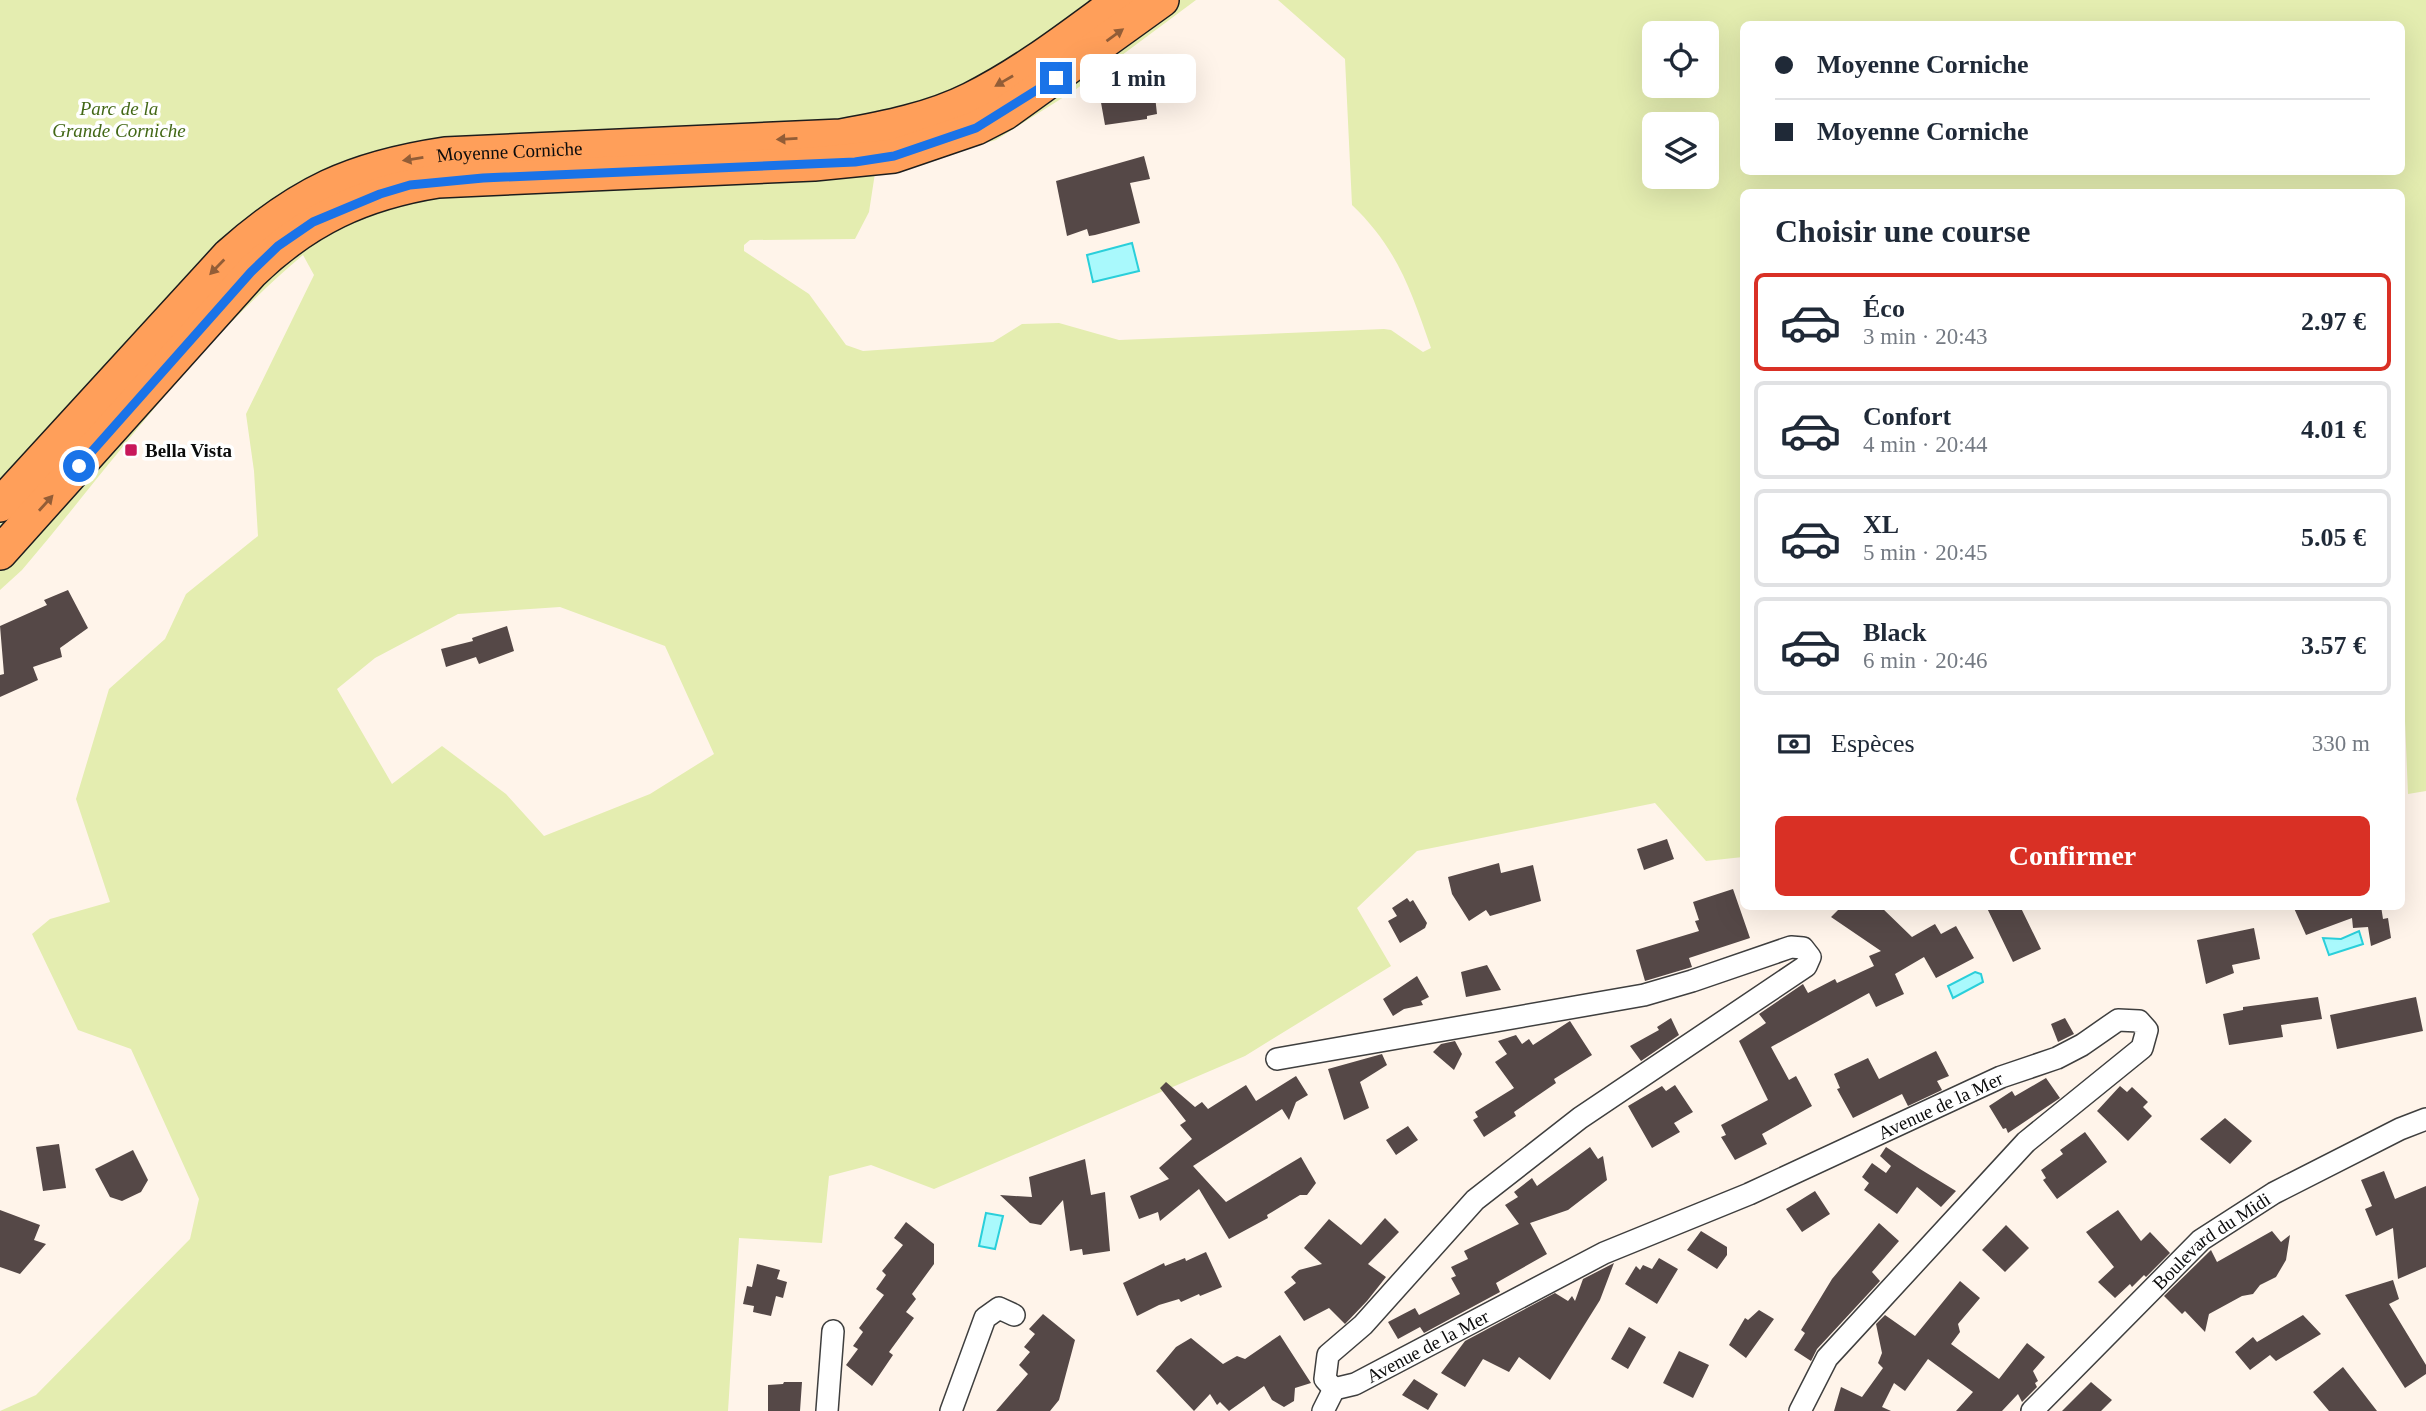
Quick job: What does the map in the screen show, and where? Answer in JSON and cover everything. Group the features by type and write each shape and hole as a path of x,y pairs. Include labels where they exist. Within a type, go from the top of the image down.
{"main road":[{"name":"Moyenne Corniche","path":"0,505 229,255 269,220 334,183 401,161 445,154 841,136 887,128 969,100 1038,60 1120,0"},
{"name":"Moyenne Corniche","path":"0,553 251,272 278,246 313,222 380,194 438,181 789,166 894,156 945,141 1005,113 1162,0"}],"street":[{"path":"1277,1059 1644,995 1791,947 1804,948 1810,957 1806,966 1580,1118 1475,1200 1363,1325 1328,1355 1325,1379 1334,1389 1323,1411"},
{"name":"Avenue de la Mer","path":"1334,1389 1355,1384 1604,1253 1749,1194 2001,1077 2056,1058 2082,1045 2118,1020 2139,1020 2147,1030 2142,1048 2026,1142 1827,1358 1800,1411"},
{"name":"Boulevard du Midi","path":"2032,1411 2201,1241 2274,1193 2400,1129 2426,1119"},
{"path":"951,1411 985,1318 999,1308 1014,1315"},
{"path":"827,1411 834,1331"}],"green space":[{"name":"Parc de la Grande Corniche","path":"0,0 1196,0 1075,90 996,140 875,173 869,212 855,239 750,240 744,245 744,251 809,294 846,345 863,351 993,342 1022,324 1059,323 1119,340 1384,329 1391,330 1423,352 1431,348 1401,271 1381,237 1352,205 1345,59 1278,0 2426,0 2426,791 2408,794 2405,721 2405,189 1740,189 1740,857 1706,861 1655,803 1417,851 1357,908 1391,966 1245,1056 934,1189 871,1165 829,1176 822,1243 739,1238 728,1411 0,1411 36,1395 190,1239 199,1199 131,1049 78,1030 32,934 50,919 110,902 76,799 109,689 165,639 186,594 258,536 254,471 246,414 314,275 303,255 226,328 156,406 22,570 0,590","holes":["560,607 665,646 714,754 650,794 544,836 506,794 442,746 392,784 337,689 375,658 458,614"]}],"water":[{"path":"1132,243 1139,271 1093,282 1087,255"},
{"path":"2359,931 2363,944 2329,955 2323,938 2341,939"},
{"path":"1975,972 1981,974 1983,982 1953,998 1948,986"},
{"path":"986,1213 1003,1216 995,1249 979,1246"}],"building":[{"path":"1143,90 1144,97 1155,96 1157,114 1147,116 1147,119 1105,125 1100,97"},
{"path":"1144,156 1150,179 1130,183 1140,223 1095,235 1089,236 1087,229 1067,236 1056,181"},
{"path":"68,590 88,628 60,648 62,657 33,667 38,680 0,697 0,675 4,674 0,626 47,605 44,600"},
{"path":"507,626 514,651 479,664 476,657 446,667 441,649 473,641 472,638"},
{"path":"1667,839 1674,859 1644,870 1637,849"},
{"path":"1499,863 1501,873 1533,865 1541,901 1490,916 1486,910 1469,921 1452,894 1448,877"},
{"path":"1733,889 1750,938 1689,958 1692,967 1645,981 1636,950 1699,931 1695,921 1699,920 1693,902"},
{"path":"1407,898 1410,902 1413,900 1427,923 1425,928 1400,943 1388,921 1397,916 1392,908"},
{"path":"1838,910 1884,910 1912,937 1935,924 1941,934 1956,926 1974,958 1936,978 1924,957 1895,974 1904,994 1876,1007 1869,993 1771,1047 1789,1080 1796,1076 1812,1106 1762,1134 1767,1144 1735,1160 1721,1137 1726,1135 1721,1125 1768,1100 1739,1041 1766,1023 1759,1014 1803,984 1808,993 1835,979 1837,983 1874,966 1869,956 1881,951 1831,917"},
{"path":"1988,910 2022,910 2041,949 2013,962"},
{"path":"2295,910 2382,910 2383,919 2388,918 2391,938 2371,946 2368,927 2353,928 2352,918 2306,935"},
{"path":"2254,928 2260,959 2232,965 2234,973 2206,984 2197,940"},
{"path":"1487,965 1501,990 1466,997 1461,972"},
{"path":"1417,976 1429,997 1421,1001 1423,1005 1404,1009 1393,1016 1383,999"},
{"path":"2318,997 2322,1019 2281,1025 2283,1037 2229,1045 2223,1014 2243,1010 2243,1007"},
{"path":"2416,997 2423,1031 2337,1049 2330,1015"},
{"path":"1671,1018 1679,1035 1641,1061 1630,1046 1659,1030 1657,1027"},
{"path":"2065,1018 2074,1034 2058,1042 2051,1024"},
{"path":"1570,1021 1592,1055 1554,1079 1556,1083 1514,1112 1516,1116 1484,1137 1473,1120 1478,1117 1475,1112 1514,1088 1495,1062 1507,1054 1498,1041 1516,1035 1522,1044 1529,1039 1533,1045"},
{"path":"1455,1041 1462,1054 1454,1070 1433,1052 1441,1044"},
{"path":"1936,1051 1949,1076 1937,1081 1942,1090 1908,1106 1902,1094 1853,1118 1837,1089 1840,1088 1834,1074 1868,1058 1879,1079"},
{"path":"1382,1054 1387,1065 1360,1082 1369,1108 1344,1120 1328,1069"},
{"path":"1296,1076 1308,1095 1296,1102 1289,1120 1282,1109 1193,1166 1226,1202 1301,1157 1316,1183 1307,1195 1300,1195 1267,1215 1268,1218 1229,1239 1199,1189 1160,1221 1158,1212 1139,1219 1130,1196 1169,1179 1159,1168 1192,1139 1180,1125 1186,1121 1160,1088 1166,1082 1195,1107 1202,1102 1208,1109 1246,1085 1256,1101"},
{"path":"2046,1078 2060,1098 2008,1133 1989,1106 2012,1091 2015,1096"},
{"path":"1675,1085 1693,1112 1674,1123 1680,1132 1652,1148 1628,1106 1662,1086 1666,1091"},
{"path":"2120,1086 2127,1092 2132,1087 2148,1102 2143,1107 2152,1116 2128,1141 2097,1111"},
{"path":"2225,1118 2252,1141 2230,1164 2200,1139"},
{"path":"1408,1126 1418,1140 1396,1155 1386,1140"},
{"path":"2085,1132 2107,1162 2057,1199 2043,1180 2046,1178 2041,1170 2063,1154 2060,1150"},
{"path":"59,1144 66,1188 43,1191 36,1147"},
{"path":"1590,1147 1598,1159 1603,1156 1607,1180 1568,1210 1530,1223 1547,1254 1496,1283 1500,1292 1424,1333 1420,1327 1398,1339 1388,1322 1415,1308 1419,1315 1460,1294 1451,1278 1456,1276 1451,1267 1468,1259 1464,1251 1519,1224 1505,1205 1518,1197 1514,1192 1532,1178 1537,1186"},
{"path":"1886,1147 1956,1191 1941,1207 1917,1187 1897,1214 1864,1190 1869,1183 1862,1177 1872,1163 1886,1173 1891,1166 1880,1156"},
{"path":"133,1150 148,1180 141,1192 122,1201 110,1197 95,1169"},
{"path":"1085,1159 1091,1195 1105,1192 1110,1251 1083,1255 1082,1249 1070,1251 1063,1200 1041,1225 1030,1223 1000,1195 1032,1197 1029,1177"},
{"path":"2384,1171 2395,1199 2426,1186 2426,1267 2398,1279 2393,1228 2376,1236 2365,1209 2372,1206 2361,1180"},
{"path":"1815,1191 1830,1214 1802,1232 1786,1209"},
{"path":"0,1210 40,1225 34,1240 46,1244 20,1274 0,1267"},
{"path":"2118,1210 2141,1241 2150,1232 2170,1253 2146,1277 2144,1275 2132,1287 2130,1284 2115,1298 2098,1282 2114,1267 2086,1232"},
{"path":"1385,1218 1399,1232 1368,1264 1386,1277 1345,1324 1329,1308 1304,1321 1284,1292 1296,1283 1291,1277 1299,1270 1322,1264 1304,1248 1329,1219 1361,1245"},
{"path":"906,1222 934,1244 934,1264 912,1294 916,1299 906,1312 914,1318 889,1352 893,1355 872,1386 846,1365 858,1349 853,1346 863,1332 859,1328 884,1295 876,1289 886,1275 882,1271 903,1245 894,1238"},
{"path":"1879,1223 1899,1241 1872,1272 1880,1281 1817,1349 1811,1361 1794,1350 1805,1333 1801,1330 1832,1279"},
{"path":"2006,1225 2029,1248 2005,1272 1982,1250"},
{"path":"1701,1231 1727,1247 1727,1255 1717,1269 1687,1250"},
{"path":"2272,1231 2281,1242 2290,1235 2286,1260 2276,1277 2260,1285 2253,1294 2242,1296 2209,1314 2205,1332 2185,1311 2182,1314 2164,1296 2211,1250 2217,1262"},
{"path":"1206,1252 1222,1287 1181,1302 1179,1299 1159,1305 1137,1316 1123,1283 1164,1263 1165,1266 1185,1258 1186,1261"},
{"path":"1659,1258 1678,1269 1657,1304 1625,1284 1636,1266 1640,1270 1643,1265 1652,1269"},
{"path":"1614,1263 1600,1300 1550,1380 1519,1357 1509,1372 1483,1359 1465,1387 1441,1373 1465,1341 1555,1293 1568,1301 1572,1296 1575,1301 1583,1279"},
{"path":"757,1264 780,1270 777,1279 787,1282 783,1298 776,1296 771,1316 753,1312 754,1306 743,1304 747,1286 752,1287"},
{"path":"2393,1280 2399,1299 2389,1304 2426,1365 2426,1374 2405,1388 2345,1295"},
{"path":"1960,1281 1980,1298 1958,1324 1960,1332 1951,1344 1999,1379 2027,1343 2045,1357 2033,1371 2038,1381 2035,1383 2037,1387 2022,1402 2018,1394 2002,1411 1956,1411 1973,1392 1928,1359 1905,1391 1894,1383 1882,1407 1891,1411 1834,1411 1841,1387 1862,1397 1883,1368 1878,1363 1882,1353 1876,1324 1885,1315 1915,1336"},
{"path":"1759,1310 1774,1319 1746,1358 1729,1345 1745,1318 1748,1320"},
{"path":"1043,1314 1075,1340 1059,1400 1050,1411 996,1411 1028,1374 1019,1365 1030,1352 1024,1347 1035,1334 1029,1329"},
{"path":"2303,1315 2321,1334 2276,1361 2270,1355 2250,1370 2235,1352 2253,1337 2257,1342"},
{"path":"1629,1327 1646,1337 1628,1369 1611,1359"},
{"path":"1280,1335 1311,1383 1295,1388 1294,1401 1284,1407 1272,1400 1264,1386 1229,1411 1220,1402 1217,1405 1210,1394 1194,1411 1156,1371 1176,1347 1191,1338 1223,1364 1237,1356 1245,1359"},
{"path":"1679,1351 1709,1365 1693,1398 1663,1383"},
{"path":"2343,1367 2377,1411 2329,1411 2313,1392"},
{"path":"1414,1379 1438,1394 1428,1410 1402,1395"},
{"path":"802,1382 800,1411 768,1411 768,1385"},
{"path":"2091,1382 2112,1400 2101,1411 2062,1411"}],"place":[{"name":"Bella Vista","path":"131,450"}],"route":[{"path":"79,466 251,272 278,246 313,222 348,205 410,185 438,181 789,166 855,162 894,156 945,141 976,128 1005,113 1056,78"}]}
